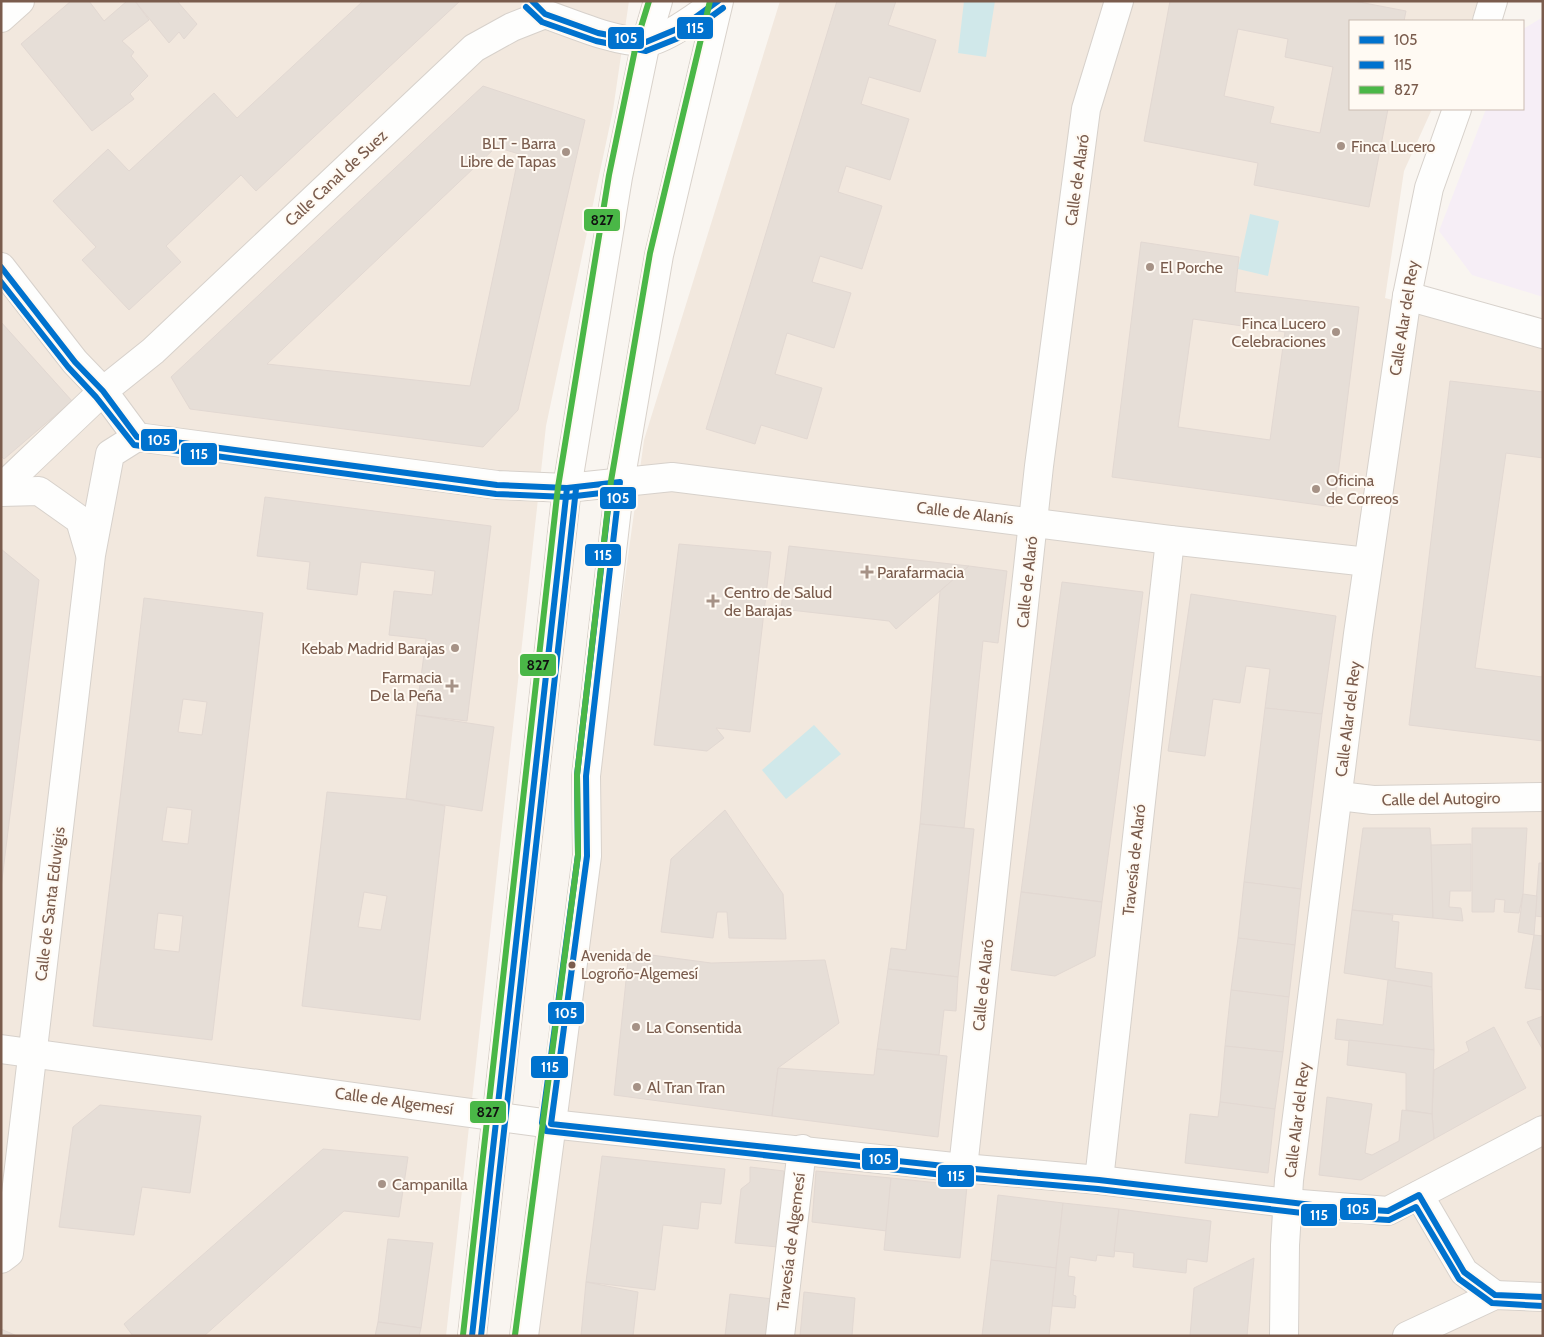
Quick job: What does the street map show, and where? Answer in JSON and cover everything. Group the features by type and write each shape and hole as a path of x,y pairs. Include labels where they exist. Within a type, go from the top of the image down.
{"street":[{"path":"1,18 20,1"},
{"path":"472,1336 567,488 618,177 646,42 658,1"},
{"path":"646,42 682,27 718,1"},
{"path":"524,1336 587,856 586,776 620,482 660,255 718,1"},
{"name":"Calle de Alaró","path":"963,1168 1033,522 1086,109 1119,1"},
{"path":"1487,20 1493,1"},
{"name":"Calle Canal de Suez","path":"1,490 103,390 153,351 474,48 512,27 539,8 598,33 646,42"},
{"name":"Calle Alar del Rey","path":"1284,1336 1289,1180 1368,562 1407,296 1429,188 1457,110"},
{"path":"1,267 75,362 103,390 138,437"},
{"path":"1407,296 1543,334"},
{"name":"Calle de Alanís","path":"138,437 497,485 567,488 672,477 1170,540 1368,562"},
{"name":"Calle de Santa Eduvigis","path":"5,1256 32,1052 90,555 110,454 138,437"},
{"name":"Calle de Santa Eduvigis","path":"1,490 39,491 80,520 90,555"},
{"name":"Travesía de Alaró","path":"1099,1180 1170,540"},
{"name":"Calle del Autogiro","path":"1339,796 1373,800 1543,797"},
{"name":"Calle de Algemesí","path":"1,1049 498,1115 551,1124 802,1149 963,1168 1099,1180 1288,1203 1388,1211 1543,1130"},
{"name":"Travesía de Algemesí","path":"780,1336 802,1149"},
{"path":"1418,1194 1464,1272 1495,1295"},
{"path":"1407,1336 1495,1295 1543,1297"}],"shaded area":[{"path":"1,1 629,1 613,110 546,426 446,1336 1,1336"},
{"path":"780,1 1480,1 1471,20 1349,20 1349,110 1432,110 1404,171 1385,298 1543,340 1543,1336 524,1336 560,1052 644,440"},
{"path":"1543,17 1543,297 1472,275 1439,231 1486,110 1524,110 1524,28"}],"water":[{"path":"964,1 995,1 986,57 958,53"},
{"path":"1250,214 1279,221 1268,276 1238,269"},
{"path":"814,725 841,754 786,799 762,770"}],"building":[{"path":"71,1 89,1 104,21 127,1 135,1 149,20 122,41 134,52 131,56 148,76 130,94 134,99 92,131 21,44"},
{"path":"135,1 177,1 197,24 184,39 179,32 169,43"},
{"path":"363,1 460,1 256,191 241,175 166,246 181,262 129,310 82,260 96,247 53,201 108,149 129,171 214,93 237,118"},
{"path":"837,1 896,1 888,25 936,40 920,92 869,77 861,104 909,119 890,180 846,166 838,192 882,206 862,269 820,256 812,282 851,293 834,348 787,333 775,374 822,388 807,439 761,425 755,444 706,429"},
{"path":"1170,1 1354,1 1406,11 1404,20 1349,20 1349,110 1388,110 1369,207 1254,185 1258,163 1144,141","holes":["1238,29 1288,39 1285,57 1333,67 1320,133 1270,123 1274,107 1224,96"]},
{"path":"483,86 585,120 518,410 483,447 190,409 171,377","holes":["496,147 519,154 470,386 267,364"]},
{"path":"1141,242 1239,257 1235,292 1359,307 1334,507 1112,477","holes":["1193,319 1285,332 1270,440 1178,427"]},
{"path":"1,322 72,401 4,459 1,456"},
{"path":"1450,381 1543,392 1543,458 1506,453 1475,668 1542,677 1543,672 1543,741 1409,725"},
{"path":"265,497 491,526 467,721 416,715 426,639 389,635 394,591 432,595 435,571 361,562 357,595 307,589 310,562 257,556"},
{"path":"679,544 771,552 750,732 716,728 724,738 707,751 654,745"},
{"path":"789,546 969,566 896,629 889,621 781,609"},
{"path":"1,549 39,580 1,888"},
{"path":"969,566 1007,571 998,643 983,641 964,828 920,824 940,591"},
{"path":"1062,582 1143,592 1102,902 1021,892"},
{"path":"1191,594 1336,616 1322,714 1265,708 1270,669 1246,666 1240,703 1213,699 1205,756 1168,751"},
{"path":"144,598 263,613 212,1040 93,1026","holes":["183,699 207,702 202,735 178,732","167,807 192,810 188,844 162,841","158,913 183,916 179,952 154,949"]},
{"path":"1265,708 1322,714 1301,889 1244,882"},
{"path":"416,715 494,727 482,811 406,799"},
{"path":"327,792 406,799 445,806 420,1020 302,1006","holes":["364,892 387,896 381,930 358,927"]},
{"path":"725,810 783,894 786,939 729,938 727,912 717,912 713,938 661,932 671,859"},
{"path":"920,824 974,829 958,977 888,969 891,948 906,950"},
{"path":"1363,828 1430,828 1434,886 1433,918 1352,910"},
{"path":"1472,828 1527,828 1523,894 1519,913 1504,912 1505,900 1495,899 1494,912 1472,912"},
{"path":"1471,844 1471,891 1450,891 1449,907 1461,908 1463,921 1433,918 1431,845"},
{"path":"1539,863 1543,863 1543,917 1535,916"},
{"path":"1244,882 1301,889 1295,945 1238,938"},
{"path":"1021,892 1102,902 1095,956 1055,976 1011,970"},
{"path":"1523,894 1537,896 1534,935 1518,932"},
{"path":"1352,910 1393,915 1392,921 1399,922 1395,968 1432,973 1432,987 1344,973"},
{"path":"1534,935 1543,936 1543,990 1525,988"},
{"path":"1238,938 1295,945 1289,997 1231,990"},
{"path":"629,952 711,963 825,960 839,1023 778,1068 772,1116 614,1095"},
{"path":"888,969 958,977 956,1011 944,1010 939,1055 877,1049"},
{"path":"1388,980 1432,987 1434,1050 1335,1039 1337,1019 1383,1025"},
{"path":"1231,990 1289,997 1283,1052 1225,1046"},
{"path":"1543,1016 1543,1050 1527,1022"},
{"path":"1494,1027 1526,1088 1434,1139 1432,1114 1434,1070 1469,1051 1466,1042"},
{"path":"1349,1040 1434,1050 1432,1114 1406,1110 1406,1073 1347,1065"},
{"path":"1225,1046 1283,1052 1275,1109 1220,1102"},
{"path":"877,1049 947,1056 938,1137 772,1116 778,1068 874,1075"},
{"path":"1327,1097 1372,1104 1365,1153 1372,1155 1399,1141 1402,1110 1432,1114 1434,1139 1361,1180 1319,1175"},
{"path":"1220,1102 1275,1109 1268,1173 1185,1163 1190,1114 1218,1117"},
{"path":"100,1105 201,1116 190,1193 142,1187 134,1235 59,1227 73,1127"},
{"path":"323,1149 408,1157 399,1217 344,1211 204,1336 133,1336 124,1324"},
{"path":"602,1156 725,1169 721,1204 701,1202 698,1229 663,1225 655,1290 586,1282"},
{"path":"750,1167 784,1171 778,1247 735,1243 741,1189 750,1182"},
{"path":"816,1171 891,1178 887,1231 812,1222"},
{"path":"891,1178 967,1186 960,1258 884,1250"},
{"path":"998,1195 1063,1203 1056,1268 991,1260"},
{"path":"1063,1203 1119,1209 1114,1257 1097,1255 1096,1261 1070,1257 1068,1276 1075,1277 1073,1295 1076,1296 1075,1308 1052,1306"},
{"path":"1119,1209 1211,1221 1207,1262 1187,1259 1186,1273 1133,1267 1134,1253 1114,1251"},
{"path":"388,1239 433,1243 421,1328 378,1322"},
{"path":"1254,1258 1247,1336 1190,1336 1194,1288"},
{"path":"991,1260 1056,1268 1049,1336 982,1336"},
{"path":"586,1282 638,1292 633,1336 581,1336"},
{"path":"804,1292 855,1298 852,1336 800,1336"},
{"path":"730,1294 773,1299 768,1336 725,1336"},
{"path":"378,1322 421,1328 419,1336 375,1336"},
{"path":"1,1329 17,1336 1,1336"}],"transit line":[{"name":"105","path":"532,1 545,14 598,33 646,42 682,27 718,1"},
{"name":"827","path":"463,1335 558,487 609,175 637,40 649,1"},
{"name":"827","path":"515,1335 578,855 577,775 611,481 650,253 710,1"},
{"name":"115","path":"526,7 542,22 596,41 646,51 686,35 723,8"},
{"name":"105","path":"1,267 75,362 103,391 137,437 497,485 567,488 620,482 586,776 587,856 551,1124 963,1168 1099,1180 1338,1208 1388,1211 1419,1195 1464,1272 1495,1295 1543,1297"},
{"name":"115","path":"1,282 68,367 96,397 134,445 496,494 567,497 610,492 577,775 578,855 542,1123 546,1131 962,1177 1098,1189 1337,1217 1389,1220 1416,1207 1459,1279 1492,1303 1543,1306"},
{"name":"105","path":"472,1336 567,488"},
{"name":"115","path":"481,1336 576,489"}],"place":[{"name":"Finca Lucero","path":"1341,146"},
{"name":"BLT - Barra Libre de Tapas","path":"566,152"},
{"name":"El Porche","path":"1150,267"},
{"name":"Finca Lucero Celebraciones","path":"1336,332"},
{"name":"Oficina de Correos","path":"1316,489"},
{"name":"Parafarmacia","path":"867,572"},
{"name":"Centro de Salud de Barajas","path":"713,601"},
{"name":"Kebab Madrid Barajas","path":"455,648"},
{"name":"Farmacia De la Peña","path":"452,686"},
{"name":"Avenida de Logroño-Algemesí","path":"572,965"},
{"name":"La Consentida","path":"636,1027"},
{"name":"Al Tran Tran","path":"637,1087"},
{"name":"Campanilla","path":"382,1184"}]}
